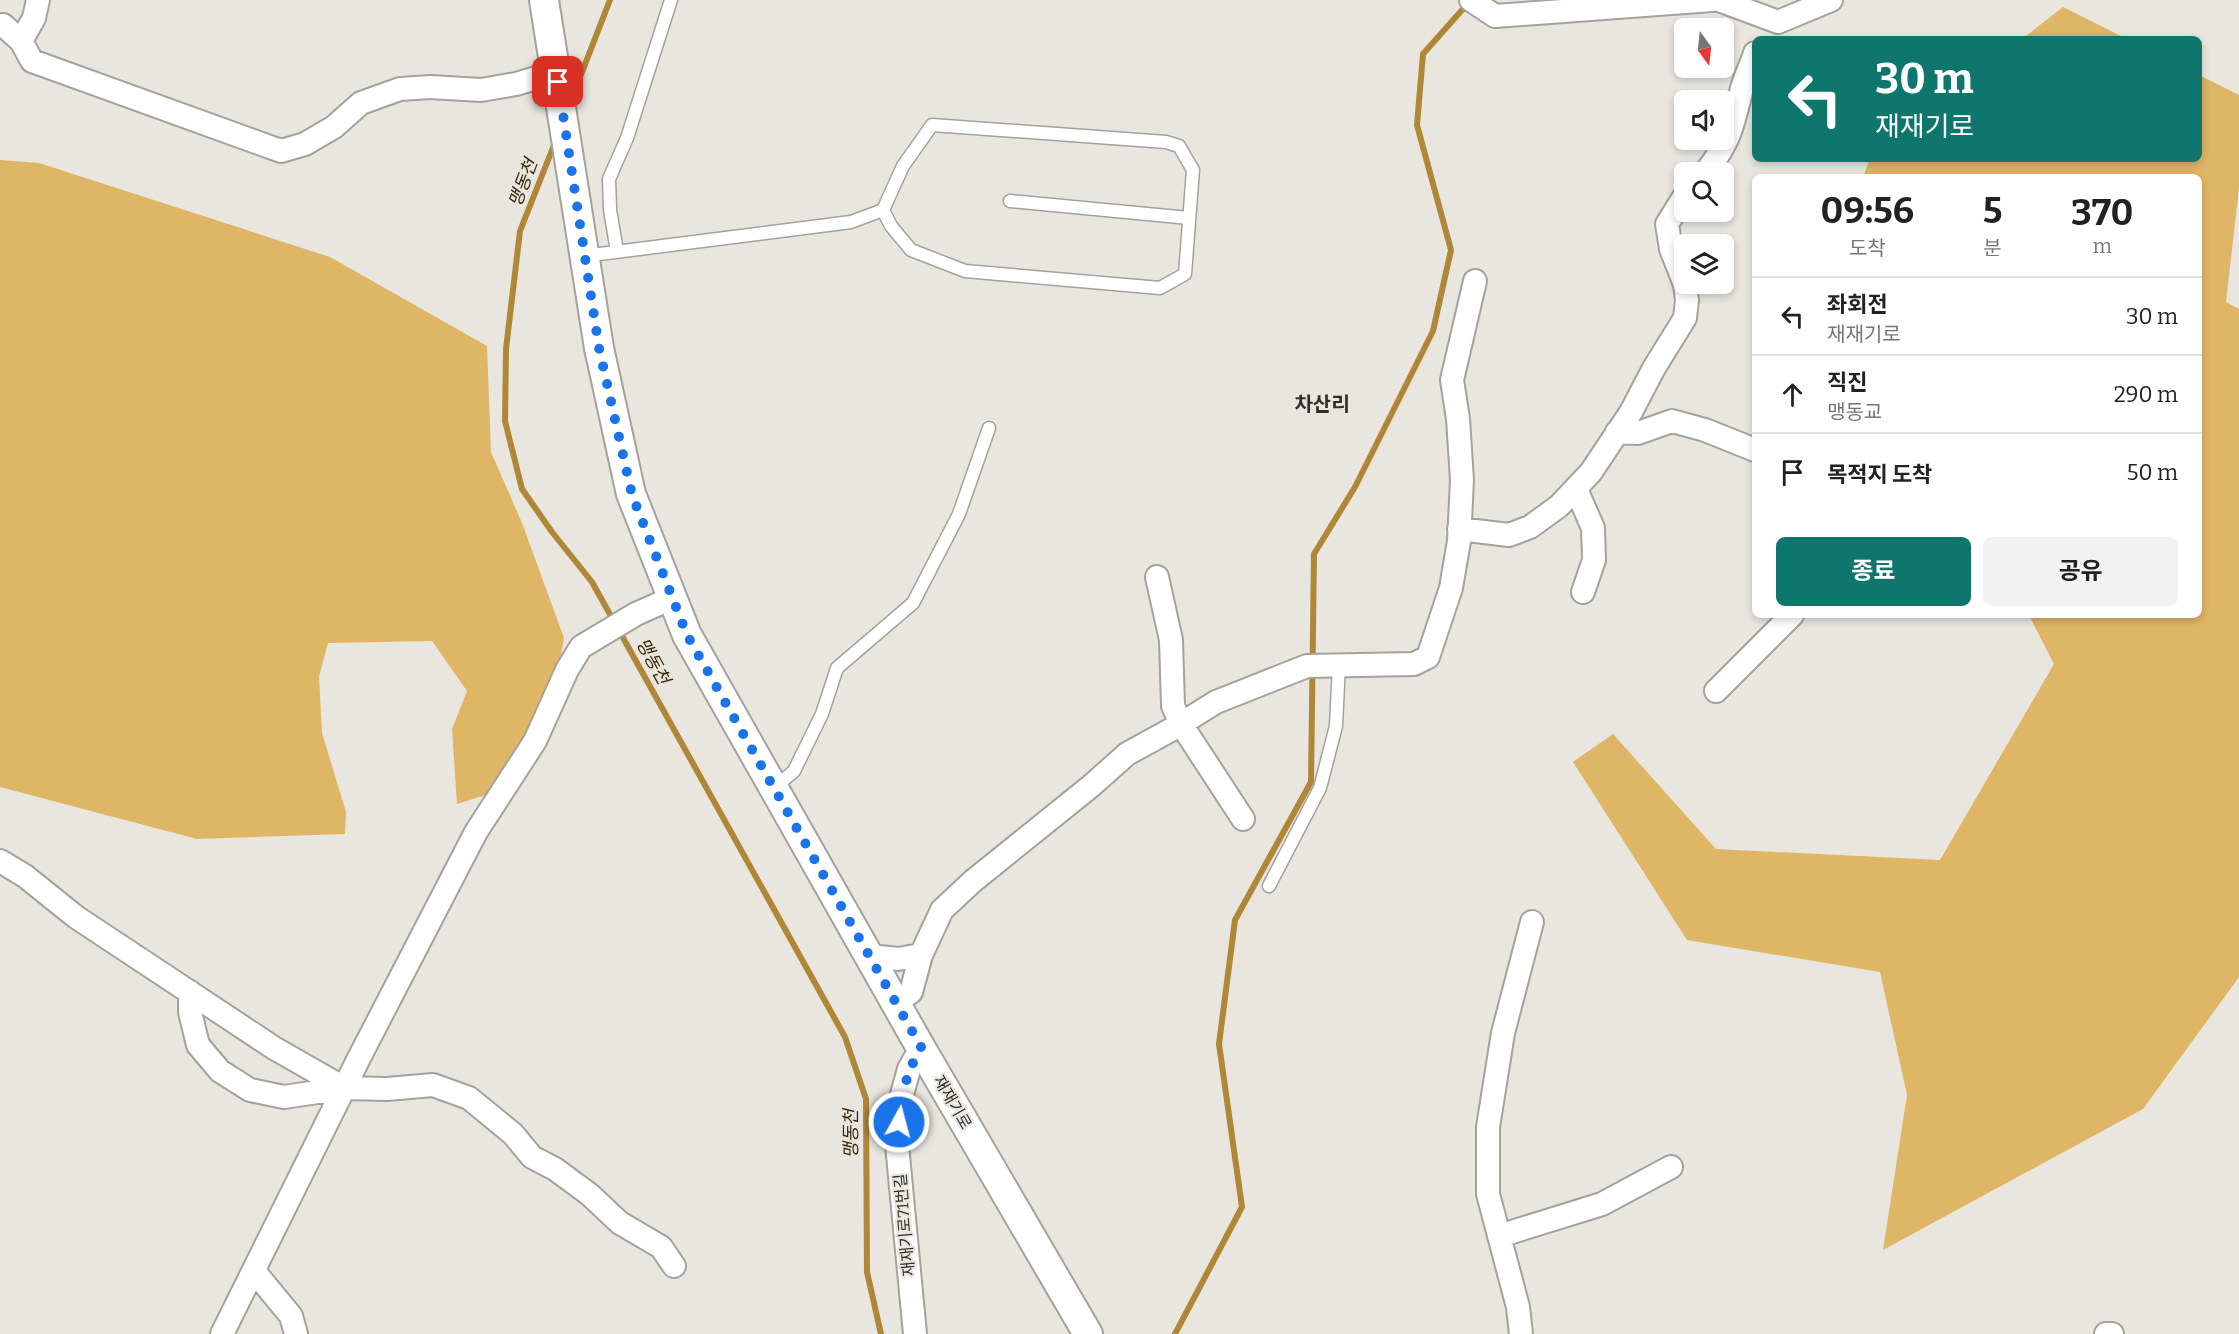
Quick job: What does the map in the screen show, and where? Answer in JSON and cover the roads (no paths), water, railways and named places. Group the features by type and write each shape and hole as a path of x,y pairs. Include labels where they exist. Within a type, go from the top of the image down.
{"street":[{"path":"21,41 34,18 38,0"},
{"path":"0,25 3,25 21,41 32,61 281,151 305,144 334,127 362,104 400,89 430,87 481,90 557,77 544,0"},
{"path":"1471,0 1495,16 1712,0"},
{"path":"1719,0 1763,28 1831,0"},
{"path":"1714,162 1722,151 1735,123 1742,90 1752,62"},
{"name":"재재기로","path":"557,77 599,348 632,495 687,635 921,1047 1088,1334"},
{"path":"1674,213 1667,224 1674,256"},
{"path":"896,1002 911,992 921,955 942,910 973,881 1127,754 1215,702 1324,665 1414,664 1428,657 1451,588 1459,529 1462,480 1458,419 1452,380 1475,281"},
{"path":"1459,529 1509,535 1530,527 1559,506 1576,489 1591,472 1631,412 1684,318 1686,294"},
{"path":"1617,432 1638,433 1672,421 1705,430 1752,449"},
{"path":"1576,489 1593,528 1594,560 1583,592"},
{"path":"1157,577 1171,640 1173,706 1181,724 1244,819"},
{"path":"222,1334 344,1088 476,832 535,741 567,670 581,647 636,614 672,597"},
{"path":"1716,691 1789,618"},
{"path":"0,861 25,876 76,917 274,1048 344,1088"},
{"path":"1521,1334 1518,1307 1488,1194 1488,1127 1503,1033 1532,922"},
{"path":"870,956 898,958 921,955"},
{"path":"190,992 190,1012 198,1045 220,1071 250,1090 284,1097 344,1088 387,1089 433,1084 469,1098 513,1134 532,1157 555,1169 589,1194 620,1223 661,1247 675,1266"},
{"name":"재재기로71번길","path":"915,1334 897,1145 901,1098 909,1069 921,1047"},
{"path":"1499,1236 1602,1204 1671,1167"},
{"path":"254,1271 291,1316 296,1334"},
{"path":"2106,1334 2112,1334"}],"lane":[{"path":"617,252 610,210 609,179 627,138 671,0"},
{"path":"583,246 617,252 851,222 883,210 903,166 932,125 1166,142 1179,146 1192,170 1185,274 1160,288 965,271 910,250 891,226 883,210"},
{"path":"1010,201 1189,218"},
{"path":"774,788 794,771 822,714 837,668 913,603 959,514 989,428"},
{"path":"1269,886 1320,788 1336,726 1324,665"}],"waterway":[{"name":"맹동천","path":"570,103 610,0"},
{"path":"1175,1334 1242,1207 1219,1044 1235,920 1311,782 1314,554 1355,487 1433,331 1451,250 1417,125 1423,54 1462,10 1471,7"},
{"name":"맹동천","path":"556,140 520,231 506,349 505,421 522,489 552,532 592,582 845,1037 866,1099 867,1272 881,1334"}],"district":[{"name":"차산리","path":"1322,404"}]}
